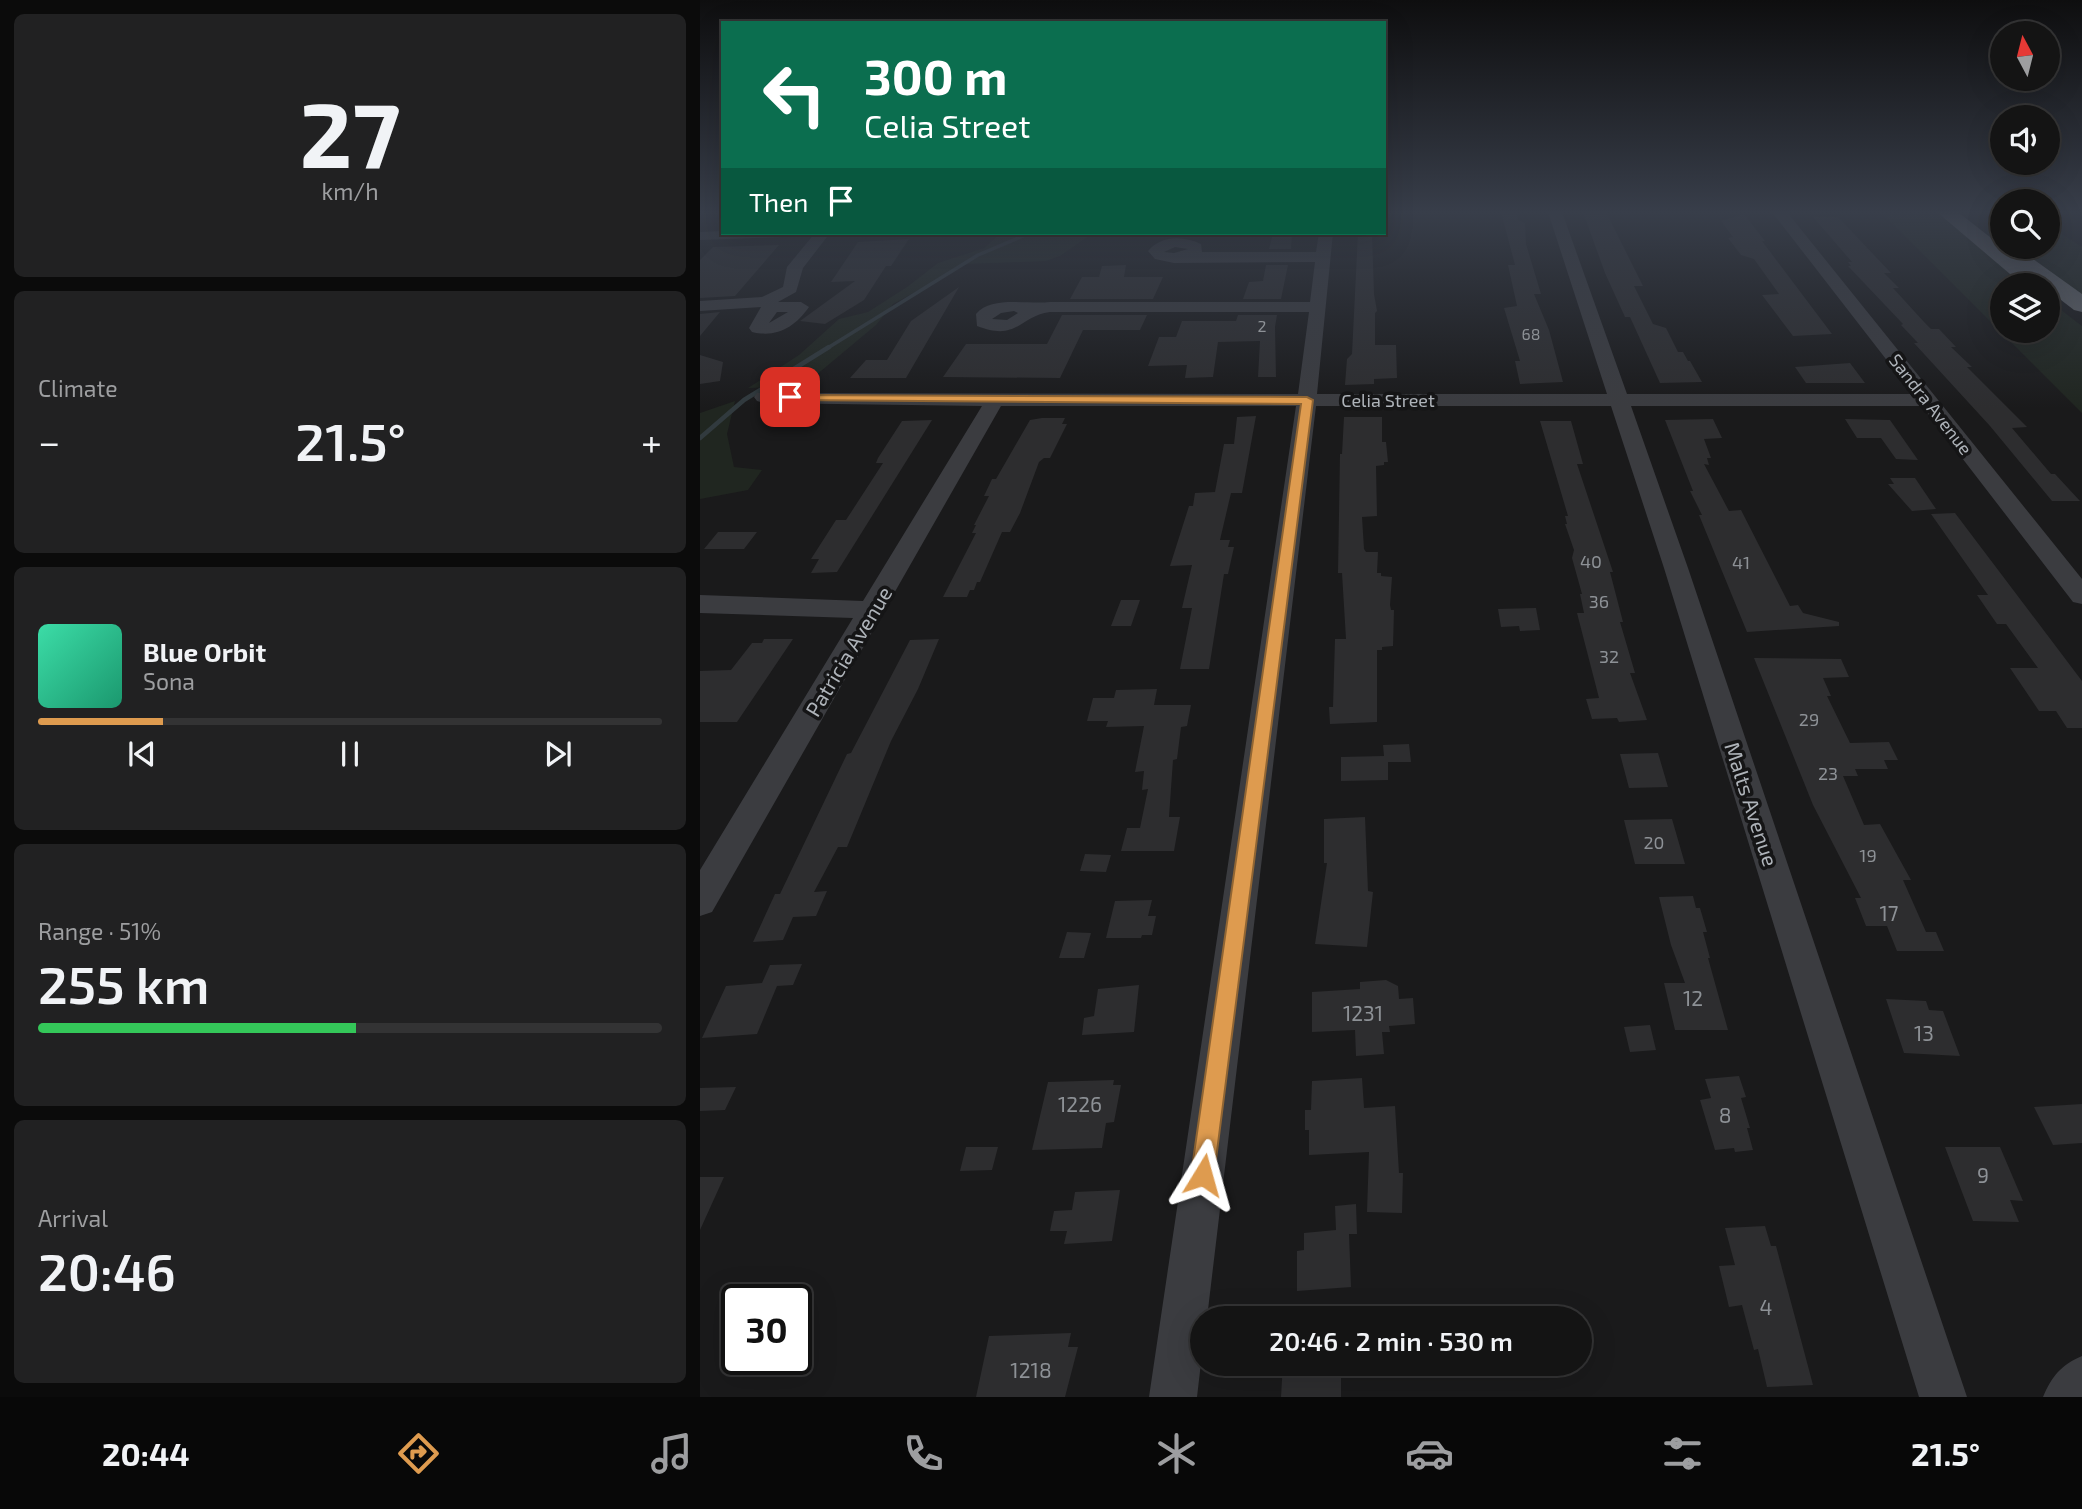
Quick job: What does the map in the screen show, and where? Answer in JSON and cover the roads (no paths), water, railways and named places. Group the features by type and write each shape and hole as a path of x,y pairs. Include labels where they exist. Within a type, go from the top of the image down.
{"highway":[{"path":"2045,277 2082,305"},
{"path":"2060,304 2082,321"}],"street":[{"path":"700,306 770,305 790,289 793,277"},
{"path":"1173,1397 1307,400 1320,277"},
{"name":"Malts Avenue","path":"1577,277 1943,1397"},
{"name":"Sandra Avenue","path":"1831,277 2082,596"},
{"path":"1026,310 1317,307"},
{"name":"Celia Street","path":"764,397 995,400 1928,400"},
{"name":"Patricia Avenue","path":"700,901 995,400"},
{"path":"700,604 872,610"},
{"path":"2067,1397 2082,1380"}],"waterway":[{"path":"826,349 942,277"},
{"path":"700,438 744,400 829,347"}]}
